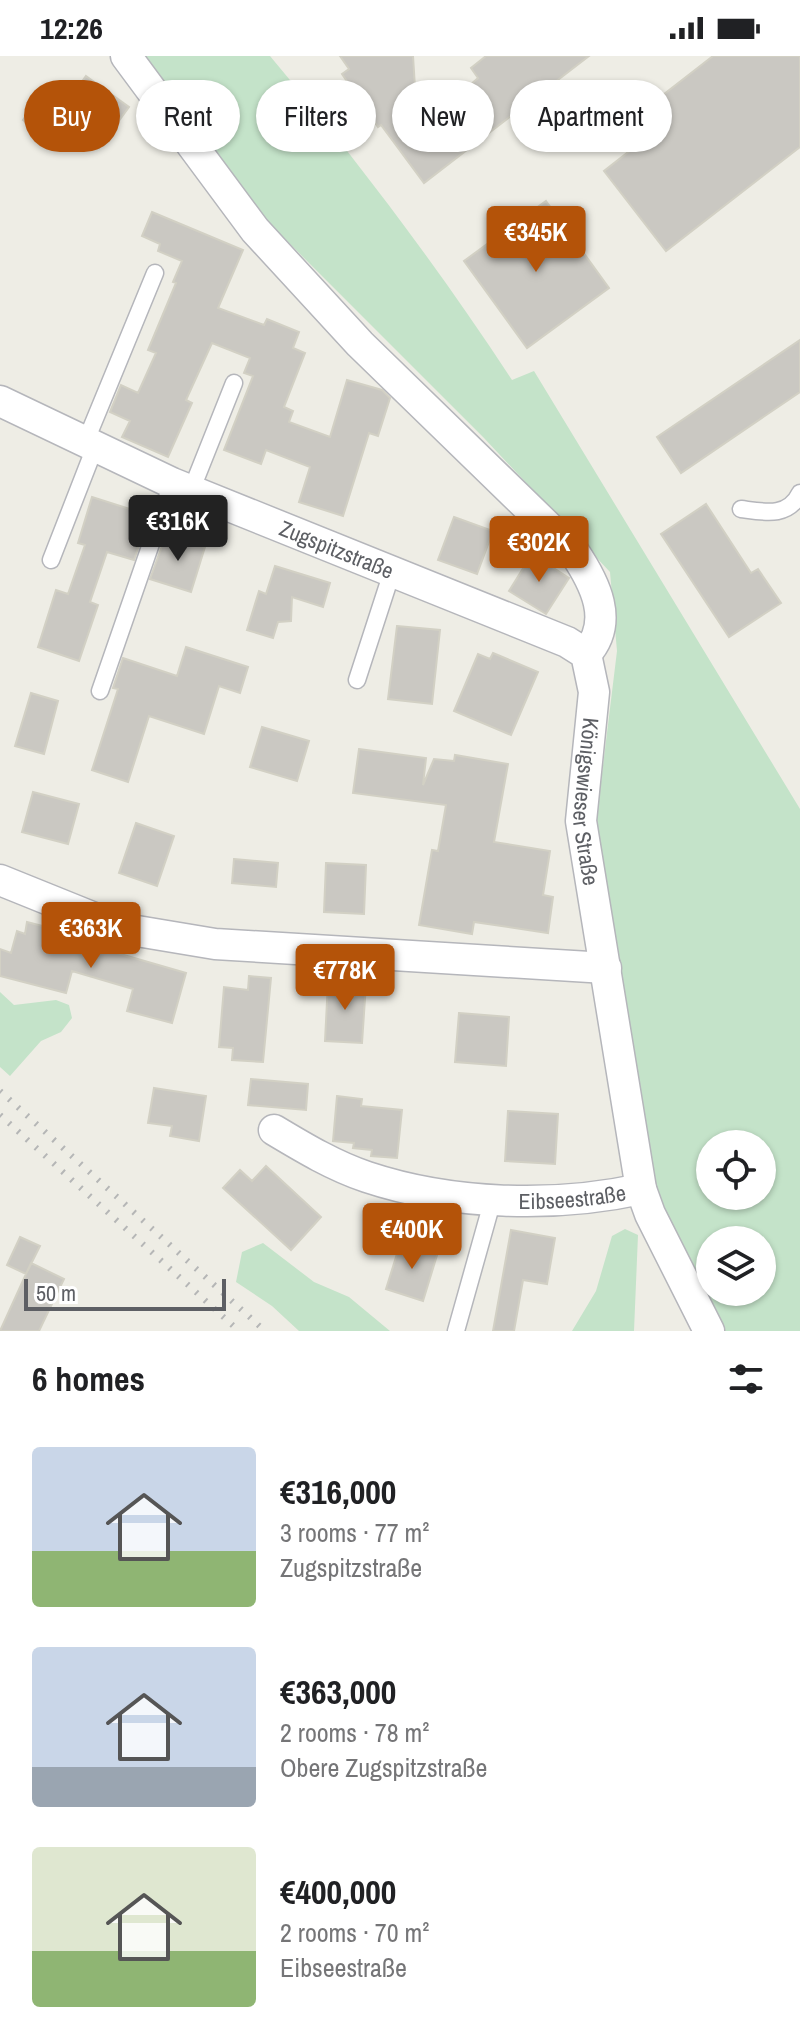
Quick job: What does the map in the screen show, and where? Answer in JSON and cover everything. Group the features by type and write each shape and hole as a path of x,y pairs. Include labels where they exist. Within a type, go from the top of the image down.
{"street":[{"path":"126,56 255,230 360,344 574,552 590,575 602,624 596,642 586,654"},
{"name":"Zugspitzstraße","path":"0,401 181,487 567,642 586,654"},
{"name":"Königswieser Straße","path":"586,654 594,692 581,821 641,1189 650,1214 709,1331"},
{"path":"0,880 119,928 215,944 606,968"},
{"name":"Eibseestraße","path":"274,1130 323,1158 368,1177 419,1190 493,1199 607,1196 641,1189"}],"lane":[{"path":"51,560 90,445 155,273"},
{"path":"100,691 181,487 234,383"},
{"path":"741,509 774,514 795,504 800,493"},
{"path":"357,680 392,572"},
{"path":"456,1331 493,1199"}],"green space":[{"path":"143,56 270,56 289,80 256,80 256,152 347,152 455,296 512,380 534,371 800,809 800,1331 719,1331 707,1306 776,1306 776,1226 696,1226 696,1283 655,1197 596,823 617,651 610,572 484,438 269,223 215,152 240,152 240,80 161,80"},
{"path":"0,992 14,1005 56,1000 69,1005 72,1018 61,1032 41,1041 10,1076 0,1067"},
{"path":"625,1229 638,1235 634,1331 572,1331 596,1291 612,1236"},
{"path":"263,1243 314,1282 349,1297 390,1331 299,1331 272,1306 236,1282 242,1252"}],"building":[{"path":"340,56 413,56 415,80 392,80 392,140 381,125 378,127 376,124 376,80 346,80 342,74 349,69"},
{"path":"486,56 589,56 558,80 510,80 510,117 494,129 494,80 476,80 478,78 471,68"},
{"path":"713,56 800,56 800,147 666,251 604,171 628,152 672,152 672,88"},
{"path":"120,101 129,107 120,119"},
{"path":"401,152 464,152 424,183"},
{"path":"546,201 609,288 527,348 464,261"},
{"path":"152,212 243,250 218,308 264,325 267,319 299,332 293,348 305,353 284,407 293,411 289,422 330,437 347,380 382,390 390,398 378,436 369,433 343,516 299,502 310,467 266,450 261,464 224,450 253,376 244,373 250,358 212,343 186,400 192,403 168,457 122,437 130,421 110,412 121,385 138,393 156,353 148,350 182,261 158,251 160,244 142,236"},
{"path":"800,340 800,392 681,473 657,437"},
{"path":"92,497 136,511 132,524 145,528 134,560 107,552 90,602 98,605 79,661 38,647 56,590 68,594 85,545 78,543"},
{"path":"706,504 751,573 758,569 781,603 729,637 661,534"},
{"path":"454,517 493,531 477,574 438,560"},
{"path":"166,535 205,547 191,592 150,579"},
{"path":"532,554 569,578 546,614 509,591"},
{"path":"275,566 330,583 323,607 292,597 291,621 278,622 273,638 247,630 259,591 266,594"},
{"path":"397,626 440,630 432,704 388,699"},
{"path":"186,647 248,667 240,693 219,686 204,734 149,716 128,782 92,770 118,689 113,688 123,658 177,676"},
{"path":"493,653 538,672 511,735 454,711 478,654 490,659"},
{"path":"31,693 58,701 44,754 15,746"},
{"path":"262,727 309,741 297,781 250,767"},
{"path":"359,749 426,758 423,785 434,759 454,761 455,755 508,764 494,842 550,851 543,895 553,897 548,933 474,922 472,934 419,925 432,850 438,851 446,805 353,793"},
{"path":"33,792 79,804 68,844 22,832"},
{"path":"136,823 174,836 157,886 119,873"},
{"path":"234,859 278,863 276,887 232,883"},
{"path":"326,863 366,865 364,914 324,912"},
{"path":"27,922 81,936 79,942 186,973 172,1023 127,1011 133,989 72,971 66,993 0,976 0,949 11,953 17,931 25,934"},
{"path":"249,976 271,978 263,1062 232,1060 233,1048 219,1047 224,987 248,990"},
{"path":"328,982 366,984 362,1043 325,1041"},
{"path":"459,1013 509,1017 506,1066 455,1062"},
{"path":"251,1079 308,1084 306,1110 248,1105"},
{"path":"154,1088 206,1096 199,1141 170,1136 172,1126 148,1123"},
{"path":"337,1096 362,1099 361,1106 402,1110 397,1158 371,1156 372,1150 353,1148 354,1143 333,1141"},
{"path":"508,1111 558,1114 555,1164 505,1161"},
{"path":"266,1166 321,1217 291,1250 223,1188 240,1170 252,1181"},
{"path":"511,1230 555,1238 547,1284 523,1280 514,1331 493,1331"},
{"path":"20,1237 40,1246 26,1274 7,1265"},
{"path":"401,1241 438,1252 423,1301 386,1289"},
{"path":"31,1263 64,1279 39,1331 0,1331"}],"railway":[{"path":"0,1091 265,1331"},
{"path":"0,1115 239,1331"}]}
